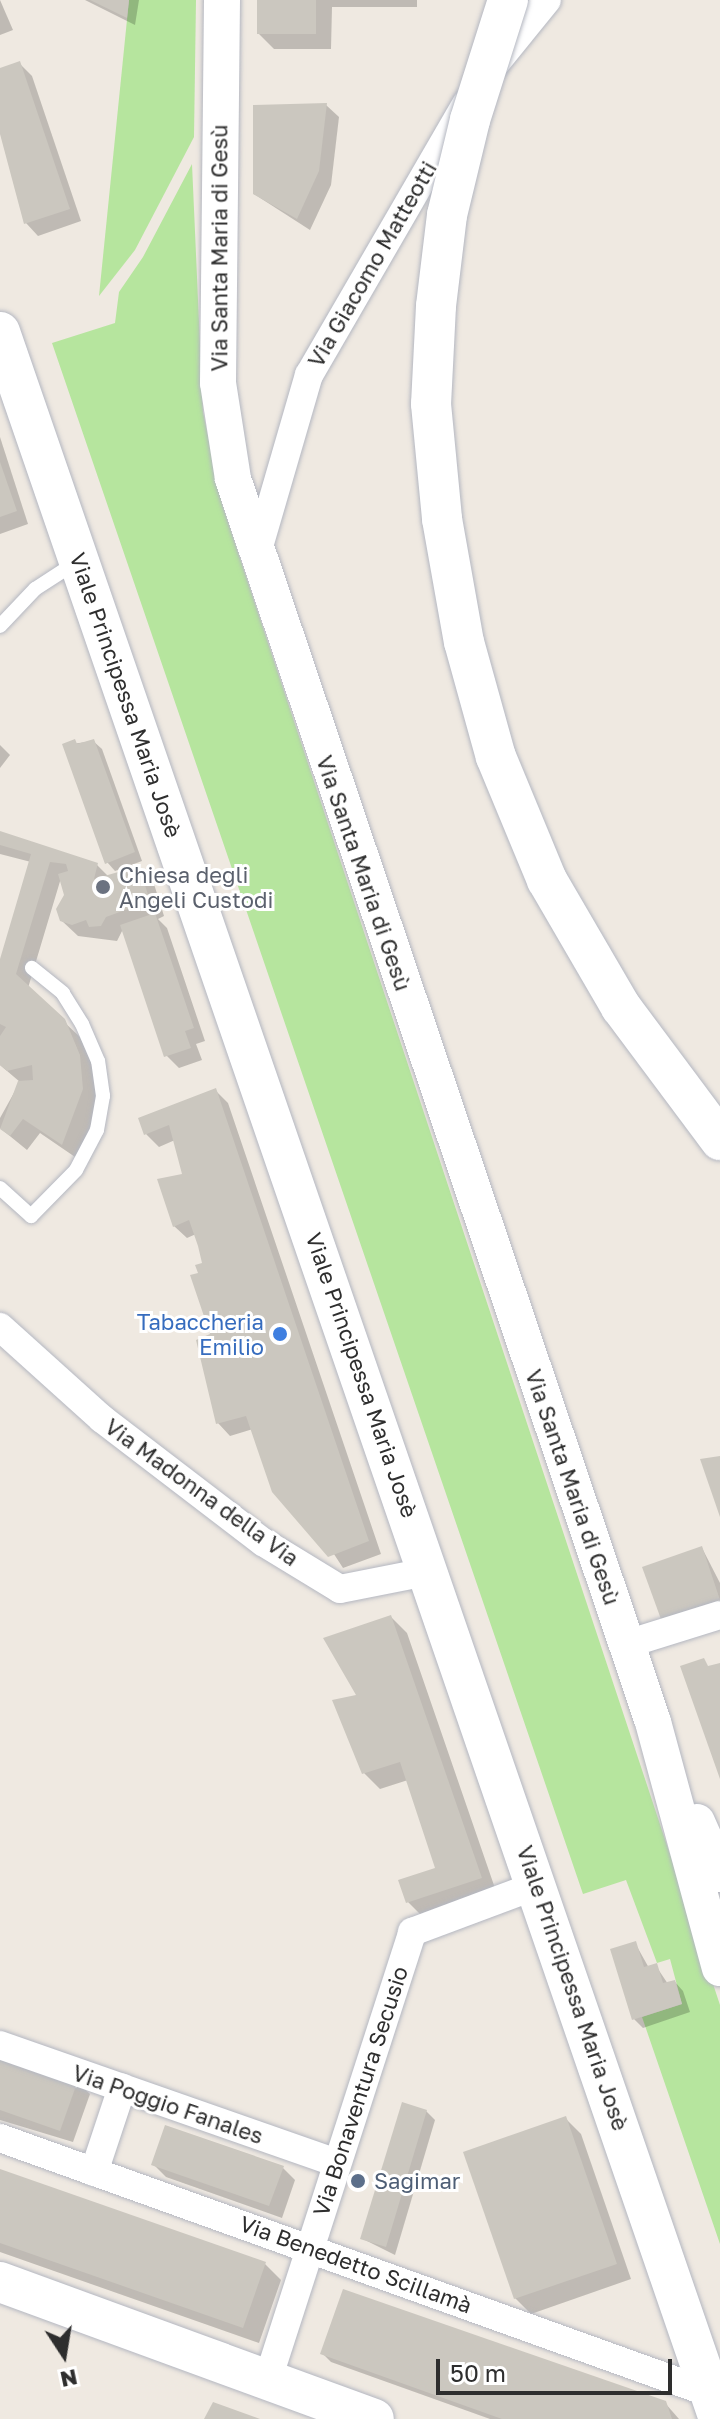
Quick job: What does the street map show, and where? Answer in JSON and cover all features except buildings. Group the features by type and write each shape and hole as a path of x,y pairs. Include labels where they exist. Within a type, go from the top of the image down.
{"main road":[{"path":"508,0 470,120 447,215 436,306 431,404 442,519 464,642 496,757 547,880 621,1007 720,1140"},
{"name":"Viale Principessa Maria Josè","path":"0,332 431,1571 715,2406"},
{"path":"0,2282 374,2419"}],"street":[{"name":"Via Santa Maria di Gesù","path":"222,0 218,383 223,439 256,557 653,1722"},
{"name":"Via Giacomo Matteotti","path":"256,557 309,375 464,106 547,0"},
{"name":"Via Madonna della Via","path":"0,1327 102,1419 263,1542 340,1589 431,1571"},
{"path":"627,1644 720,1615"},
{"path":"653,1722 720,1874"},
{"path":"653,1722 720,1968"},
{"name":"Via Bonaventura Secusio","path":"268,2379 412,1932 538,1885"},
{"name":"Via Poggio Fanales","path":"0,2045 337,2163"},
{"path":"94,2172 122,2088"},
{"name":"Via Benedetto Scillamà","path":"0,2138 309,2247 715,2406"}],"lane":[{"path":"0,626 35,589 79,561"},
{"path":"0,1188 31,1216 76,1170 97,1130 103,1096 98,1061 82,1024 63,993 32,968"}],"green space":[{"path":"129,0 196,0 194,137 135,250 99,296"},
{"path":"192,164 203,412 222,504 720,2005 720,2244 642,2017 682,2004 670,1959 657,1963 626,1880 583,1894 52,343 115,323 119,292 143,257"}],"place":[{"name":"Chiesa degli Angeli Custodi","path":"103,887"},
{"name":"Tabaccheria Emilio","path":"280,1334"},
{"name":"Sagimar","path":"358,2181"}]}
